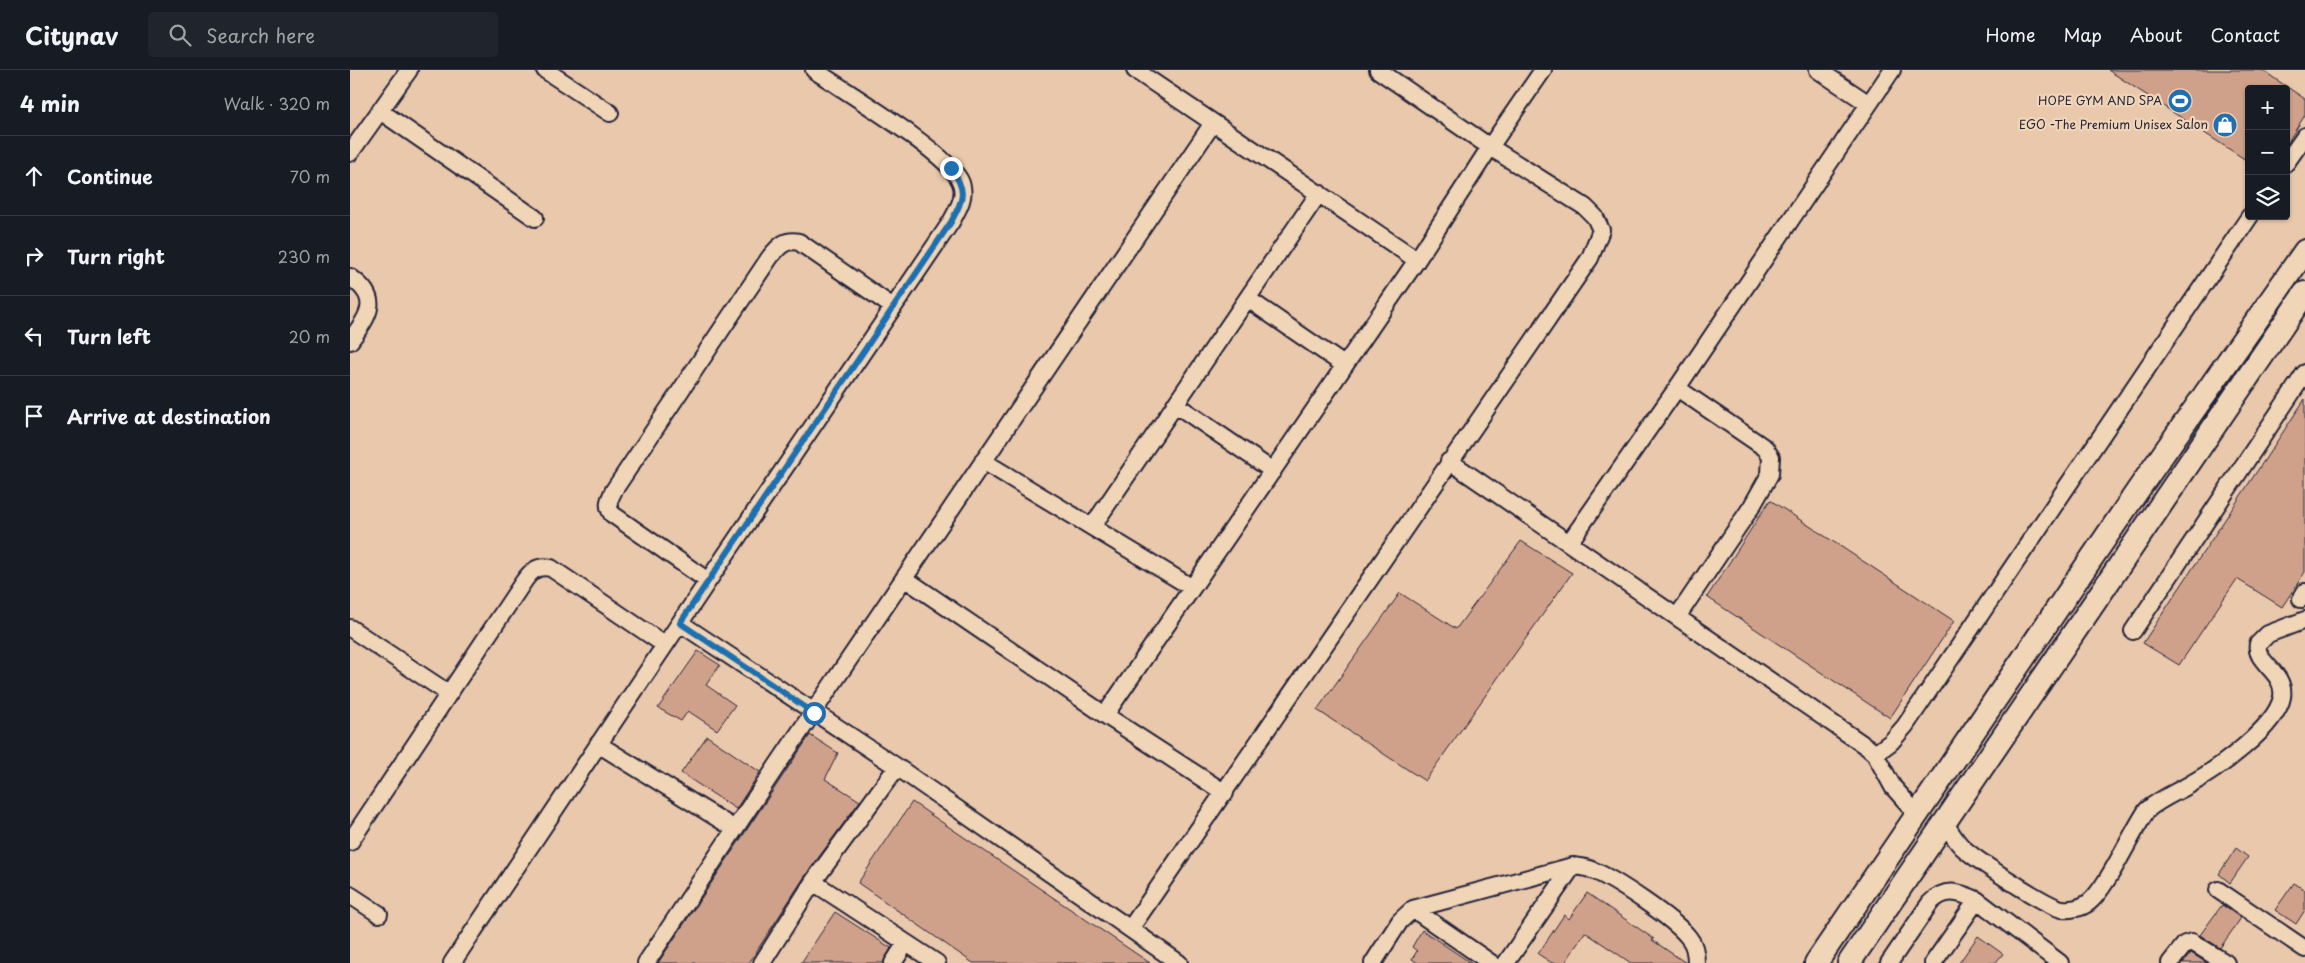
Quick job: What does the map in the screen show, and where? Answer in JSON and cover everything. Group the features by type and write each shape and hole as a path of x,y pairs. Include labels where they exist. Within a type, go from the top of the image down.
{"street":[{"path":"350,152 409,70"},
{"path":"545,70 610,113"},
{"path":"452,963 951,222 963,200 961,182 937,153 814,70"},
{"path":"1135,70 1417,260"},
{"path":"1130,928 1225,793 1449,461 1590,258 1602,230 1595,217 1585,207 1490,147 1378,70"},
{"path":"1105,715 1191,586 1273,471 1417,260 1490,147 1543,70"},
{"path":"1818,70 1869,104"},
{"path":"1569,543 1678,388 1892,70"},
{"path":"380,111 535,218"},
{"path":"646,963 1212,123"},
{"path":"2290,157 2305,136"},
{"path":"1092,527 1319,193"},
{"path":"1875,754 1891,742 1905,726 2247,220"},
{"path":"708,581 612,514 608,508 608,502 614,490 770,257 784,243 791,241 799,242 892,307"},
{"path":"1816,963 2143,482 2305,250"},
{"path":"350,278 367,292 371,303 363,323 350,340"},
{"path":"1849,963 2305,293"},
{"path":"1248,298 1344,365"},
{"path":"2133,631 2305,372"},
{"path":"1677,617 1752,506 1770,474 1772,466 1765,448 1678,388"},
{"path":"1175,404 1273,471"},
{"path":"983,461 1191,586"},
{"path":"1449,461 1867,747 1875,754 1893,788 1918,814"},
{"path":"350,842 529,573 540,566 551,568 665,645"},
{"path":"904,578 1105,715 1225,793"},
{"path":"1945,823 1964,849 1993,870 2060,909 2070,909 2088,903 2101,888 2147,810 2155,803 2208,773 2242,746 2274,714 2280,705 2282,685 2278,676 2259,653 2258,644 2268,634 2305,620"},
{"path":"680,623 897,767 1179,963"},
{"path":"350,628 448,693"},
{"path":"598,744 735,829"},
{"path":"762,963 813,882 897,767"},
{"path":"1506,963 1573,866"},
{"path":"1373,963 1400,921 1413,909 1573,866 1582,867 1601,874 1620,885 1677,926 1690,938 1696,951 1696,963"},
{"path":"813,882 937,963"},
{"path":"2218,890 2305,950"},
{"path":"1889,963 1921,915 1938,895 1948,891 1977,900 2060,963"},
{"path":"350,895 379,914"},
{"path":"1933,963 1977,900"},
{"path":"1413,909 1491,963"},
{"path":"2170,963 2185,944 2192,942 2226,963"},
{"path":"893,963 906,943"}],"building":[{"path":"2108,70 2262,70 2284,85 2245,85 2245,159"},
{"path":"2290,89 2305,99 2305,115 2290,139"},
{"path":"2305,399 2305,572 2282,607 2237,579 2179,665 2143,643"},
{"path":"1770,500 1954,621 1890,718 1707,597"},
{"path":"1521,541 1572,573 1425,781 1317,710 1400,593 1456,629"},
{"path":"698,651 720,665 706,685 735,705 717,730 688,711 681,721 658,708"},
{"path":"810,735 838,753 825,779 860,801 805,876 749,963 658,963"},
{"path":"707,736 760,772 736,809 681,773"},
{"path":"912,802 1150,963 973,963 858,883"},
{"path":"2236,848 2248,857 2230,883 2219,874"},
{"path":"2294,883 2305,890 2305,910 2296,924 2275,910"},
{"path":"1587,893 1686,963 1631,963 1585,932 1565,963 1552,963 1538,954 1564,915 1569,919"},
{"path":"2222,905 2241,918 2220,948 2200,935"},
{"path":"835,912 891,948 883,963 801,963"},
{"path":"1422,930 1471,963 1418,963 1412,959 1417,951 1412,947"},
{"path":"1978,936 2003,954 1995,963 1959,963"},
{"path":"2191,953 2207,963 2183,963"}],"place":[{"name":"HOPE GYM AND SPA","path":"2180,101"},
{"name":"EGO -The Premium Unisex Salon","path":"2225,125"}],"route":[{"path":"814,713 680,623 951,222 963,200 961,182 951,168"}]}
